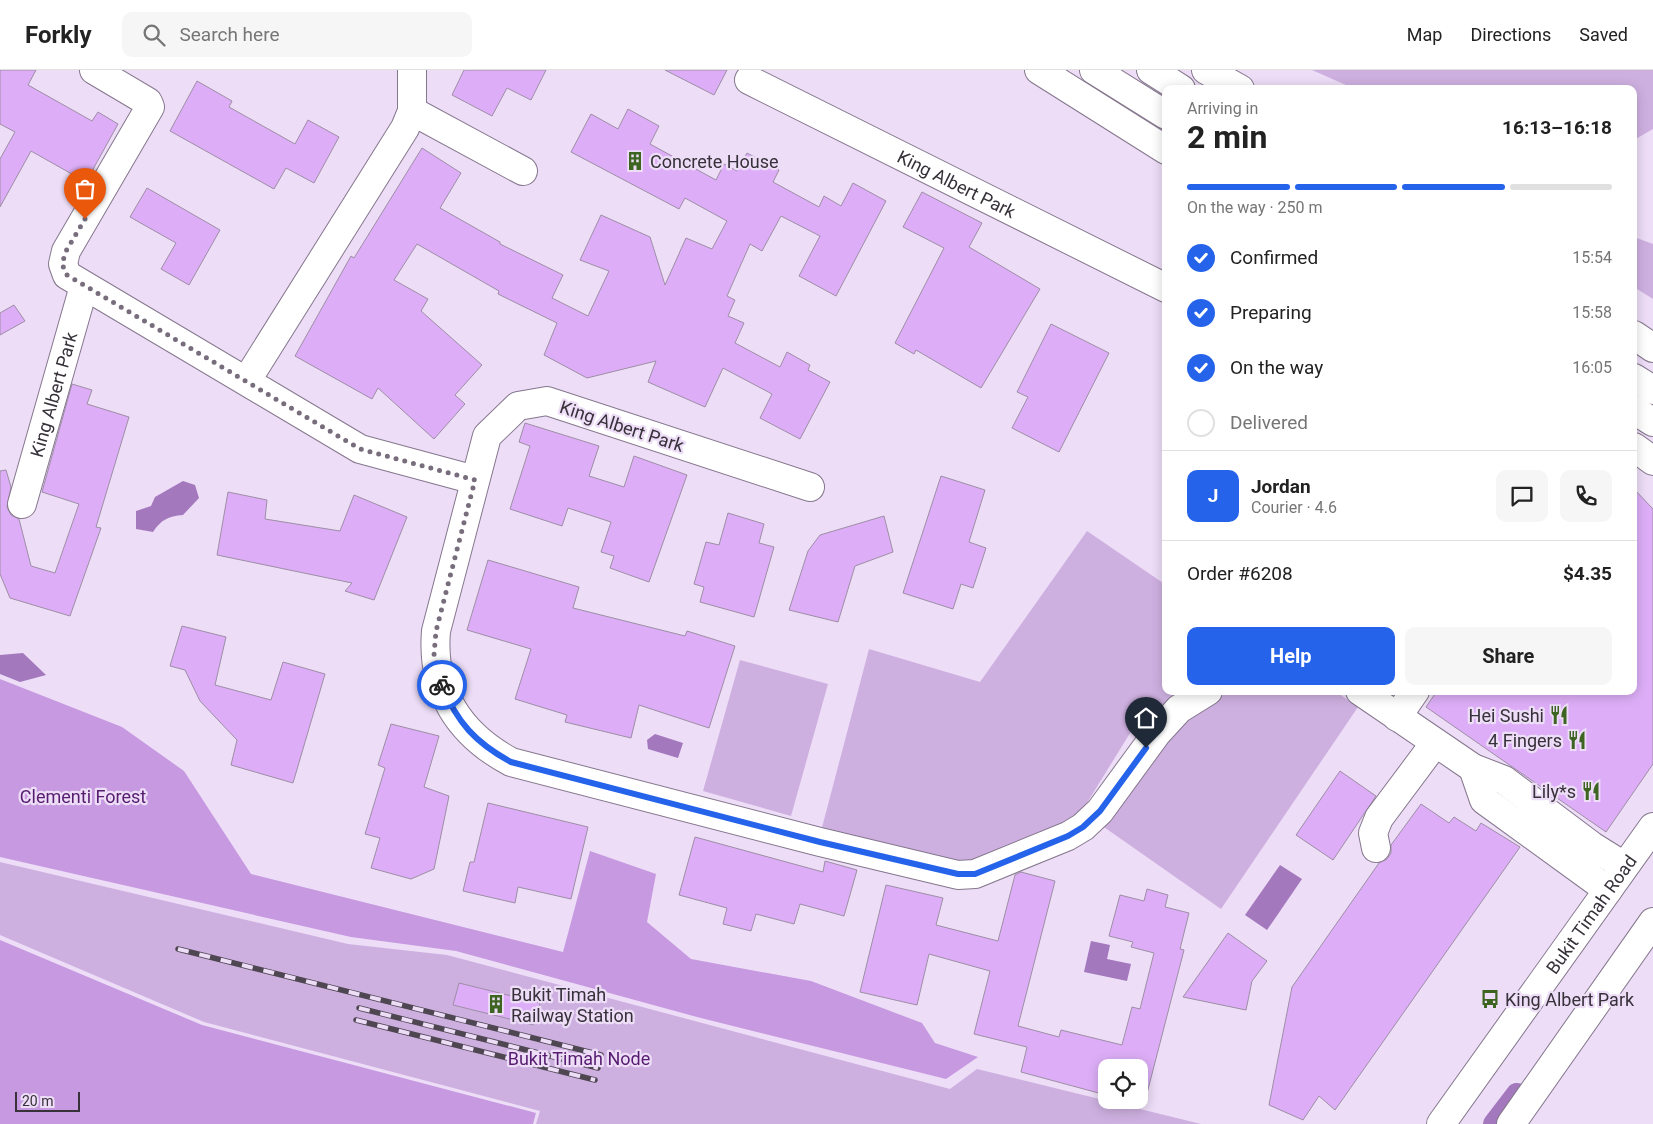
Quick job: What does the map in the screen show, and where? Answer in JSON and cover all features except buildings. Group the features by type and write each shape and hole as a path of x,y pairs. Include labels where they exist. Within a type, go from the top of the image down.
{"main road":[{"path":"94,70 148,102 150,107 66,251 62,264 67,275 247,380 360,449 475,480"},
{"path":"247,380 405,128 412,111 412,70"},
{"path":"1039,70 1162,147"},
{"path":"1094,70 1162,112"},
{"path":"1152,70 1175,85"},
{"path":"1206,70 1233,85"},
{"name":"King Albert Park","path":"749,80 1162,286"},
{"path":"412,111 523,170"},
{"name":"King Albert Park","path":"22,504 84,286"},
{"path":"1637,337 1653,348"},
{"path":"1637,380 1653,390"},
{"name":"King Albert Park","path":"810,487 547,402 518,406 487,436 436,631 434,655 439,676 456,714 472,736 489,750 511,762 820,842 958,874 975,874 1068,836 1083,827 1100,811 1157,732 1179,709 1202,695"},
{"path":"1637,412 1653,422"},
{"path":"1637,449 1653,461"},
{"path":"1366,695 1473,768 1504,780 1546,812 1624,866"},
{"path":"1397,717 1412,695"},
{"path":"1376,848 1373,832 1379,818 1435,743"},
{"path":"1473,768 1484,800 1608,890"},
{"path":"1530,834 1546,812"},
{"name":"Bukit Timah Road","path":"1441,1124 1653,827"},
{"path":"1511,1124 1653,922"}],"green space":[{"path":"1312,70 1653,70 1653,129 1637,138 1637,85 1346,85"},
{"path":"1637,238 1653,244 1653,299 1637,289"},
{"path":"1087,531 1162,582 1162,695 1181,695 1140,717 1077,819 961,865 820,835 869,649 980,682"},
{"path":"740,660 828,684 791,816 703,791"},
{"name":"Clementi Forest","path":"0,679 122,727 184,771 251,874 563,952 590,851 656,874 647,922 691,959 811,981 922,1023 935,1043 978,1057 946,1079 697,1017 456,951 351,937 0,857"},
{"path":"1223,695 1341,695 1358,707 1221,909 1101,825 1184,716"},
{"name":"Bukit Timah Node","path":"0,862 348,944 447,955 950,1089 977,1069 1098,1099 1098,1109 1140,1109 1201,1124 536,1124 540,1111 204,1022 0,935"},
{"path":"0,940 202,1025 536,1113 533,1124 0,1124"}],"shaded area":[{"path":"183,481 195,485 199,498 183,515 165,519 153,532 136,529 136,511 151,506 155,497"},
{"path":"23,653 46,675 20,682 0,674 0,655"},
{"path":"655,734 683,743 678,758 648,749 647,740"},
{"path":"1280,865 1302,879 1267,930 1245,915"},
{"path":"1091,941 1110,945 1107,959 1131,964 1127,981 1084,972"}],"waterway":[{"path":"1494,1124 1517,1094"}],"railway":[{"path":"178,949 601,1055"},
{"path":"359,1008 598,1068"},
{"path":"356,1020 595,1080"}],"way so far":[{"path":"85,219 66,251 62,264 67,275 247,380 360,449 475,480 436,631 434,655 442,685"}],"place":[{"name":"Concrete House","path":"635,161"},
{"name":"Hei Sushi","path":"1559,715"},
{"name":"4 Fingers","path":"1577,740"},
{"name":"Lily*s","path":"1591,791"},
{"name":"King Albert Park","path":"1490,999"},
{"name":"Bukit Timah Railway Station","path":"496,1004"}],"route":[{"path":"442,685 456,714 472,736 489,750 511,762 820,842 958,874 975,874 1068,836 1083,827 1100,811 1146,748"}]}
